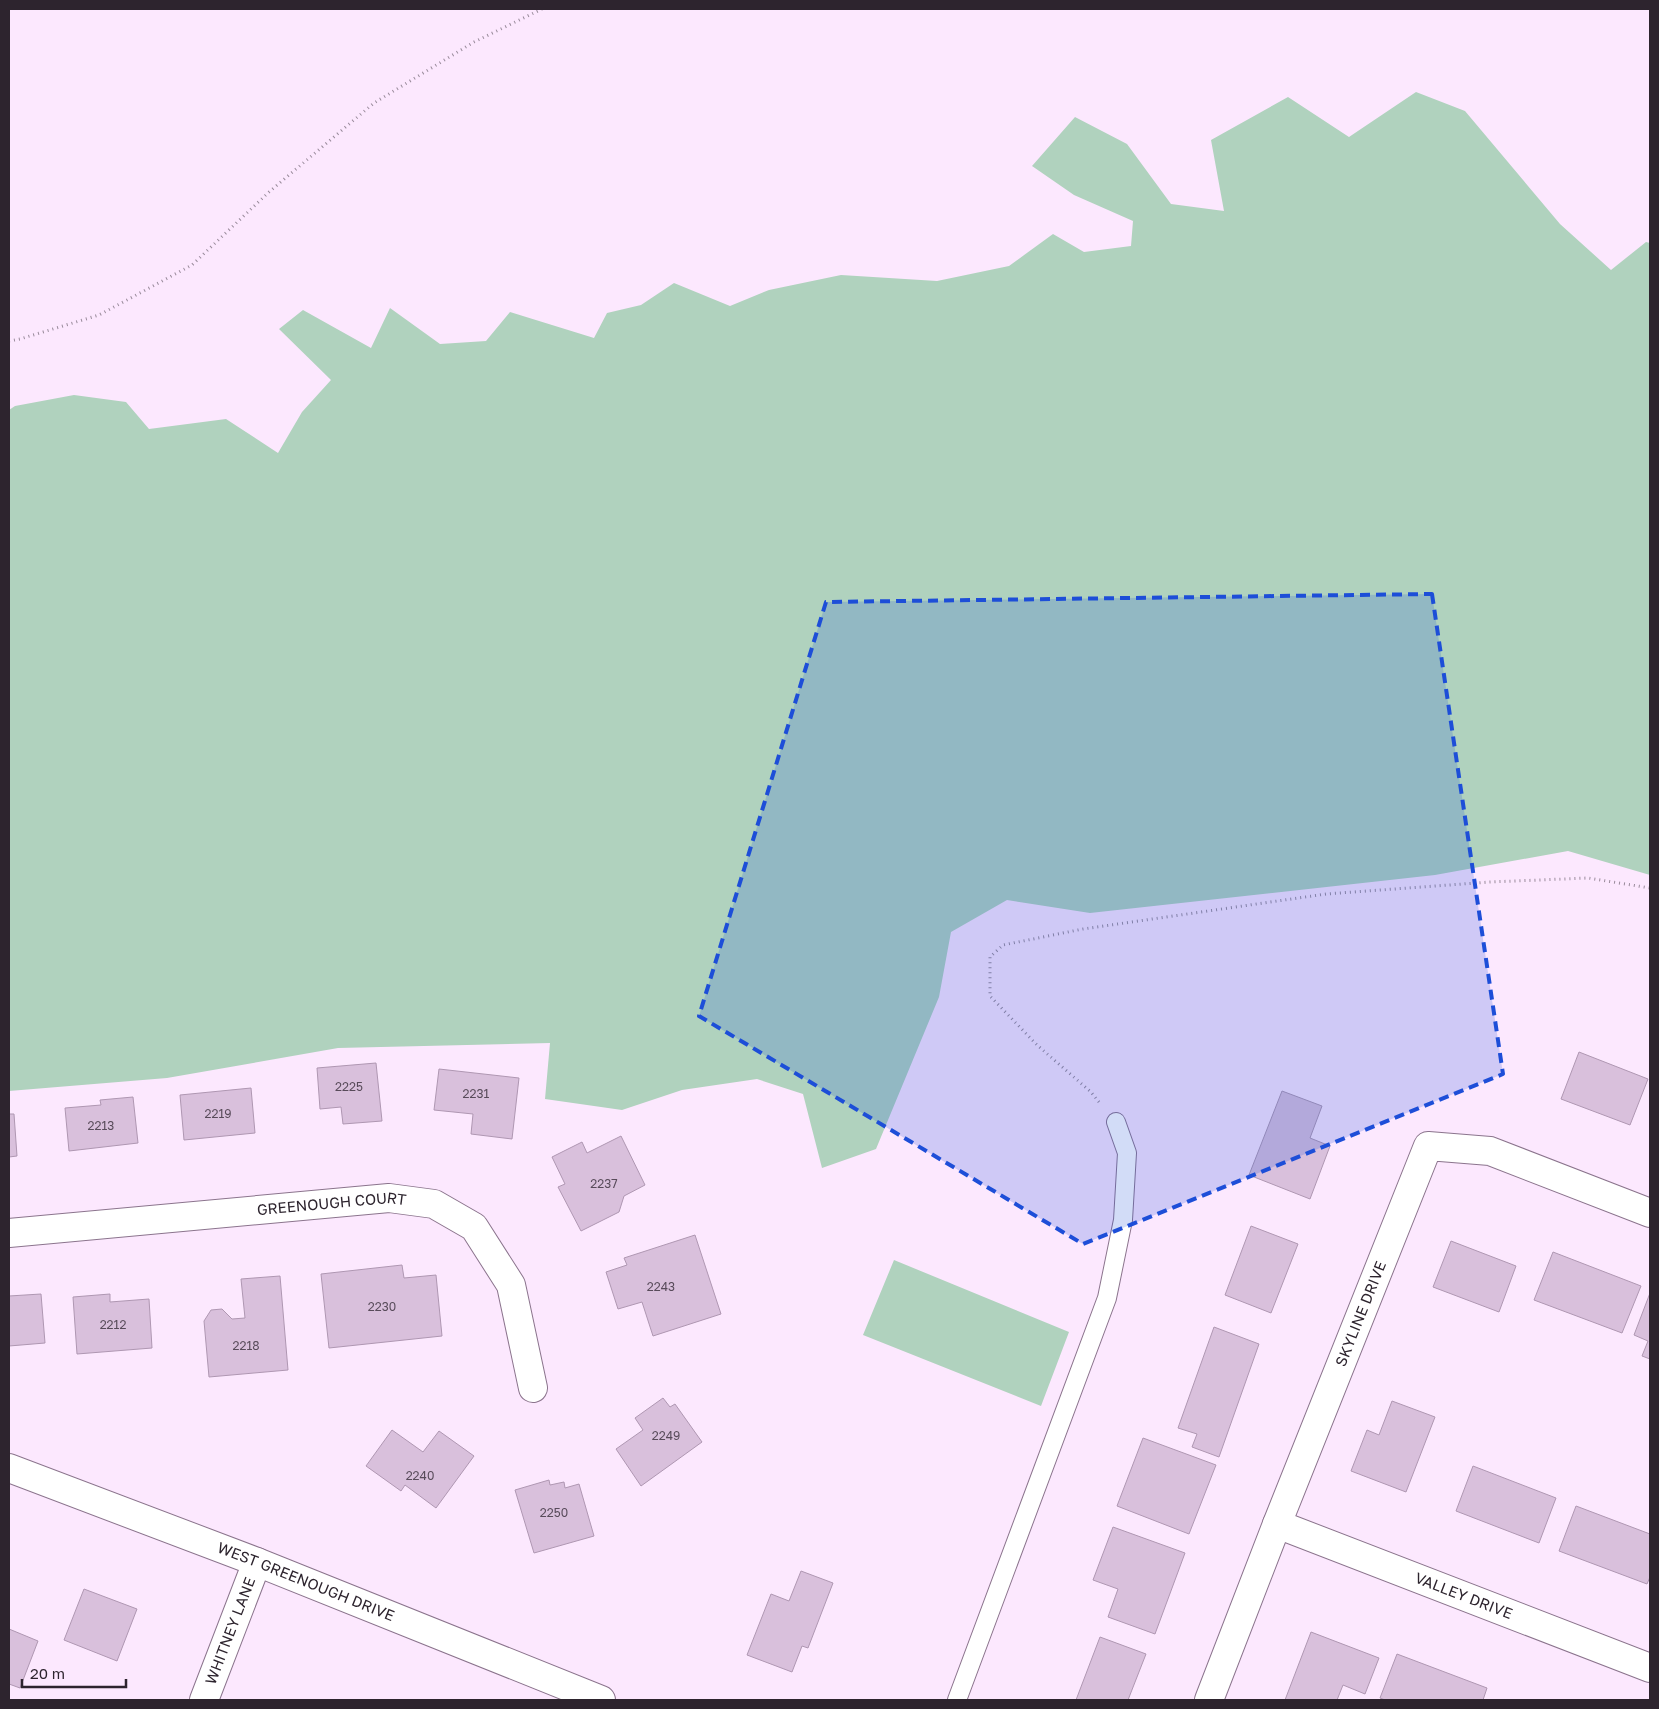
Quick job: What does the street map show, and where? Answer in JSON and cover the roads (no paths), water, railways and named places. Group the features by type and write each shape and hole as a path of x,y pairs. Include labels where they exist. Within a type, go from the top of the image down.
{"street":[{"name":"SKYLINE DRIVE","path":"1209,1700 1428,1146 1490,1151 1650,1213"},
{"name":"GREENOUGH COURT","path":"9,1233 389,1198 434,1204 474,1227 511,1285 533,1388"},
{"name":"WEST GREENOUGH DRIVE","path":"9,1468 257,1562 601,1700"},
{"name":"VALLEY DRIVE","path":"1277,1524 1650,1668"},
{"name":"WHITNEY LANE","path":"204,1700 257,1562"}],"lane":[{"path":"957,1700 1107,1298 1123,1220 1127,1153 1116,1122"}]}
